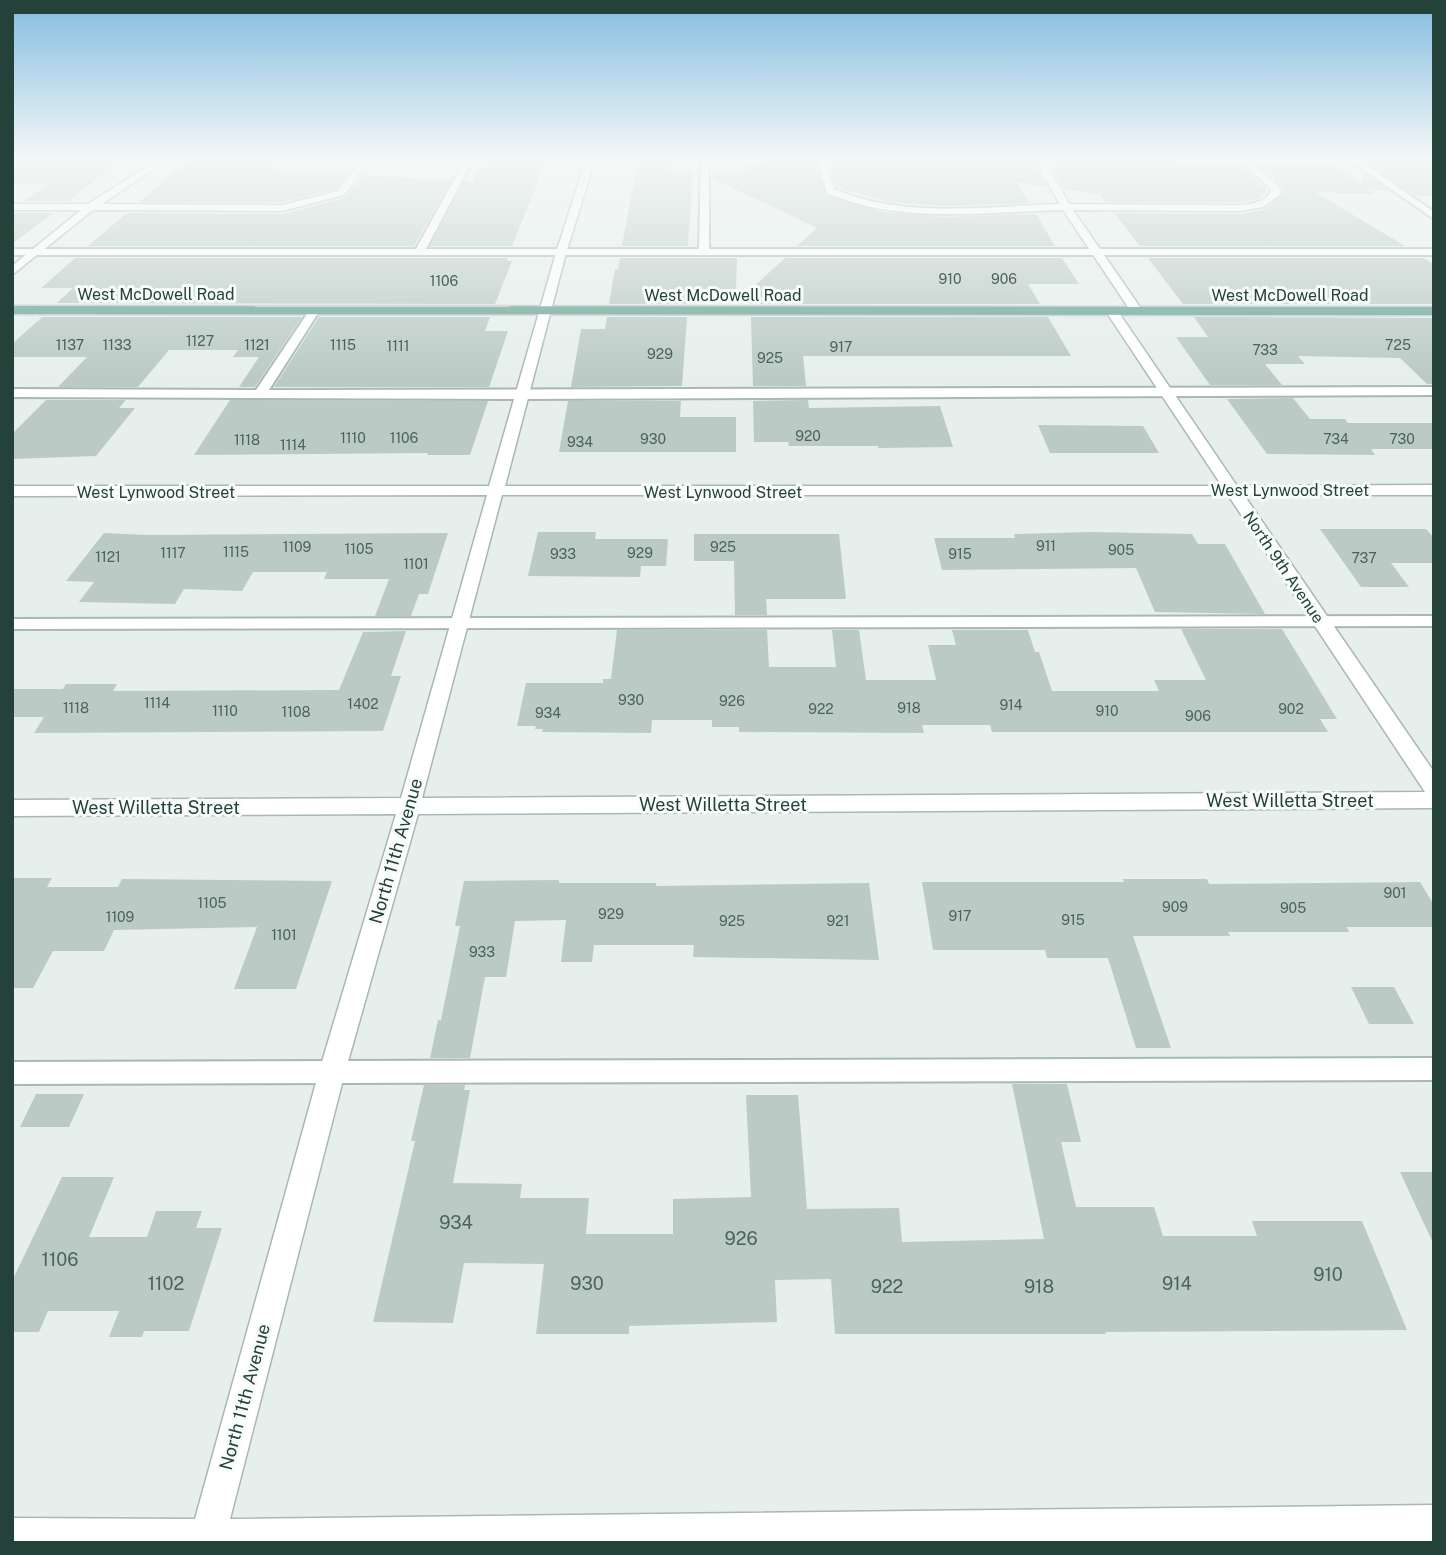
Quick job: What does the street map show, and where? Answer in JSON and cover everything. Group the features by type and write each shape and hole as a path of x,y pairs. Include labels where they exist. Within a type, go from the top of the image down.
{"main road":[{"name":"West McDowell Road","path":"12,310 1434,311"}],"street":[{"path":"12,272 60,233"},
{"name":"North 11th Avenue","path":"207,1540 332,1072 409,807 568,233"},
{"path":"1084,233 1136,310"},
{"name":"North 9th Avenue","path":"1111,310 1434,789"},
{"name":"West Lynwood Street","path":"12,491 1434,490"},
{"name":"West Willetta Street","path":"12,808 1434,800"},
{"path":"12,1536 207,1540 1434,1523"}],"lane":[{"path":"419,253 430,233"},
{"path":"704,233 704,253"},
{"path":"12,252 1434,252"},
{"path":"260,394 315,310"},
{"path":"12,393 522,395 1434,391"},
{"path":"12,624 1434,621"},
{"path":"12,1073 1434,1069"}],"building":[{"path":"12,233 27,233 12,244"},
{"path":"104,233 422,233 414,246 88,246"},
{"path":"437,233 517,233 512,246 430,246"},
{"path":"624,233 689,233 688,246 622,246"},
{"path":"812,233 1047,233 1055,246 797,246"},
{"path":"1129,233 1383,233 1405,246 1140,246"},
{"path":"75,258 508,258 507,261 512,261 495,304 57,303 73,288 41,288"},
{"path":"620,258 737,258 736,289 689,289 688,304 609,304 615,269 618,269"},
{"path":"785,258 1062,258 1079,284 1028,284 1040,304 750,304 750,290"},
{"path":"1148,258 1423,258 1434,264 1434,304 1183,304"},
{"path":"42,317 302,317 255,387 239,387 259,357 233,357 238,350 169,350 138,387 58,387 87,357 12,357 12,344"},
{"path":"319,317 490,317 485,331 508,331 489,387 274,387"},
{"path":"607,317 687,317 682,386 571,387 581,329 605,329"},
{"path":"751,317 1048,317 1071,356 803,356 806,386 753,386"},
{"path":"1194,317 1434,318 1434,384 1427,384 1400,358 1298,356 1305,364 1265,364 1282,385 1210,385 1176,337 1208,337"},
{"path":"1293,398 1310,419 1345,419 1348,423 1434,423 1434,449 1371,449 1375,455 1267,454 1227,399"},
{"path":"46,400 126,400 119,408 135,408 96,456 12,459 12,434"},
{"path":"230,400 488,401 470,455 194,455"},
{"path":"808,400 809,408 940,406 953,447 789,446 788,442 754,442 753,401"},
{"path":"568,401 681,401 680,417 736,417 736,452 559,452"},
{"path":"1038,425 1143,426 1159,453 1050,453"},
{"path":"1320,529 1426,529 1434,538 1434,563 1391,563 1409,587 1361,587"},
{"path":"538,532 596,532 595,539 668,539 666,566 641,566 640,577 528,576"},
{"path":"104,533 448,533 428,594 419,594 411,616 375,616 389,579 324,579 327,572 253,572 242,591 184,589 175,604 79,602 94,582 66,581"},
{"path":"694,534 839,534 846,599 766,599 767,615 735,615 734,561 694,561"},
{"path":"1014,534 1192,534 1198,544 1225,544 1265,614 1155,612 1136,568 942,570 934,538 1015,538"},
{"path":"1181,629 1282,629 1337,719 1320,719 1328,732 992,732 990,725 922,725 924,733 739,732 739,727 712,727 712,720 652,720 651,733 542,732 543,729 535,729 536,726 517,726 526,683 603,683 603,679 611,679 617,630 767,630 769,667 836,667 832,630 859,630 866,680 936,680 928,645 956,645 952,630 1028,630 1035,652 1039,652 1052,691 1159,691 1154,680 1206,680"},
{"path":"406,631 391,676 401,676 383,731 34,733 44,717 12,717 12,689 63,689 66,684 117,684 113,691 339,690 363,632"},
{"path":"12,878 52,878 47,887 118,887 122,879 332,881 296,989 234,989 257,927 114,930 104,951 53,951 33,988 12,988"},
{"path":"1123,879 1207,879 1209,884 1420,882 1434,905 1434,927 1347,927 1349,932 1228,932 1230,936 1133,936 1171,1048 1136,1048 1108,958 1047,958 1045,950 933,950 922,882 1124,882"},
{"path":"559,880 559,883 656,883 656,886 869,883 879,960 693,957 694,945 594,945 592,962 561,962 566,920 515,921 506,977 485,977 470,1058 430,1058 438,1020 441,1020 460,926 455,926 464,881"},
{"path":"1351,987 1394,987 1414,1024 1369,1024"},
{"path":"1012,1084 1067,1084 1081,1142 1061,1142 1076,1207 1154,1207 1163,1236 1257,1236 1252,1221 1362,1221 1407,1330 835,1334 831,1279 775,1280 777,1322 629,1326 629,1334 536,1334 544,1264 464,1263 453,1323 373,1322 415,1141 411,1141 424,1085 465,1085 464,1090 470,1090 453,1183 522,1184 520,1198 589,1198 586,1234 673,1234 673,1199 751,1197 746,1095 798,1095 807,1209 899,1208 902,1242 1044,1239"},
{"path":"36,1094 84,1094 69,1127 20,1127"},
{"path":"1400,1172 1434,1172 1434,1245"},
{"path":"62,1177 114,1177 89,1237 147,1237 156,1211 202,1211 196,1228 222,1228 189,1331 144,1331 142,1337 109,1337 119,1311 48,1311 39,1332 12,1332 12,1281"}]}
